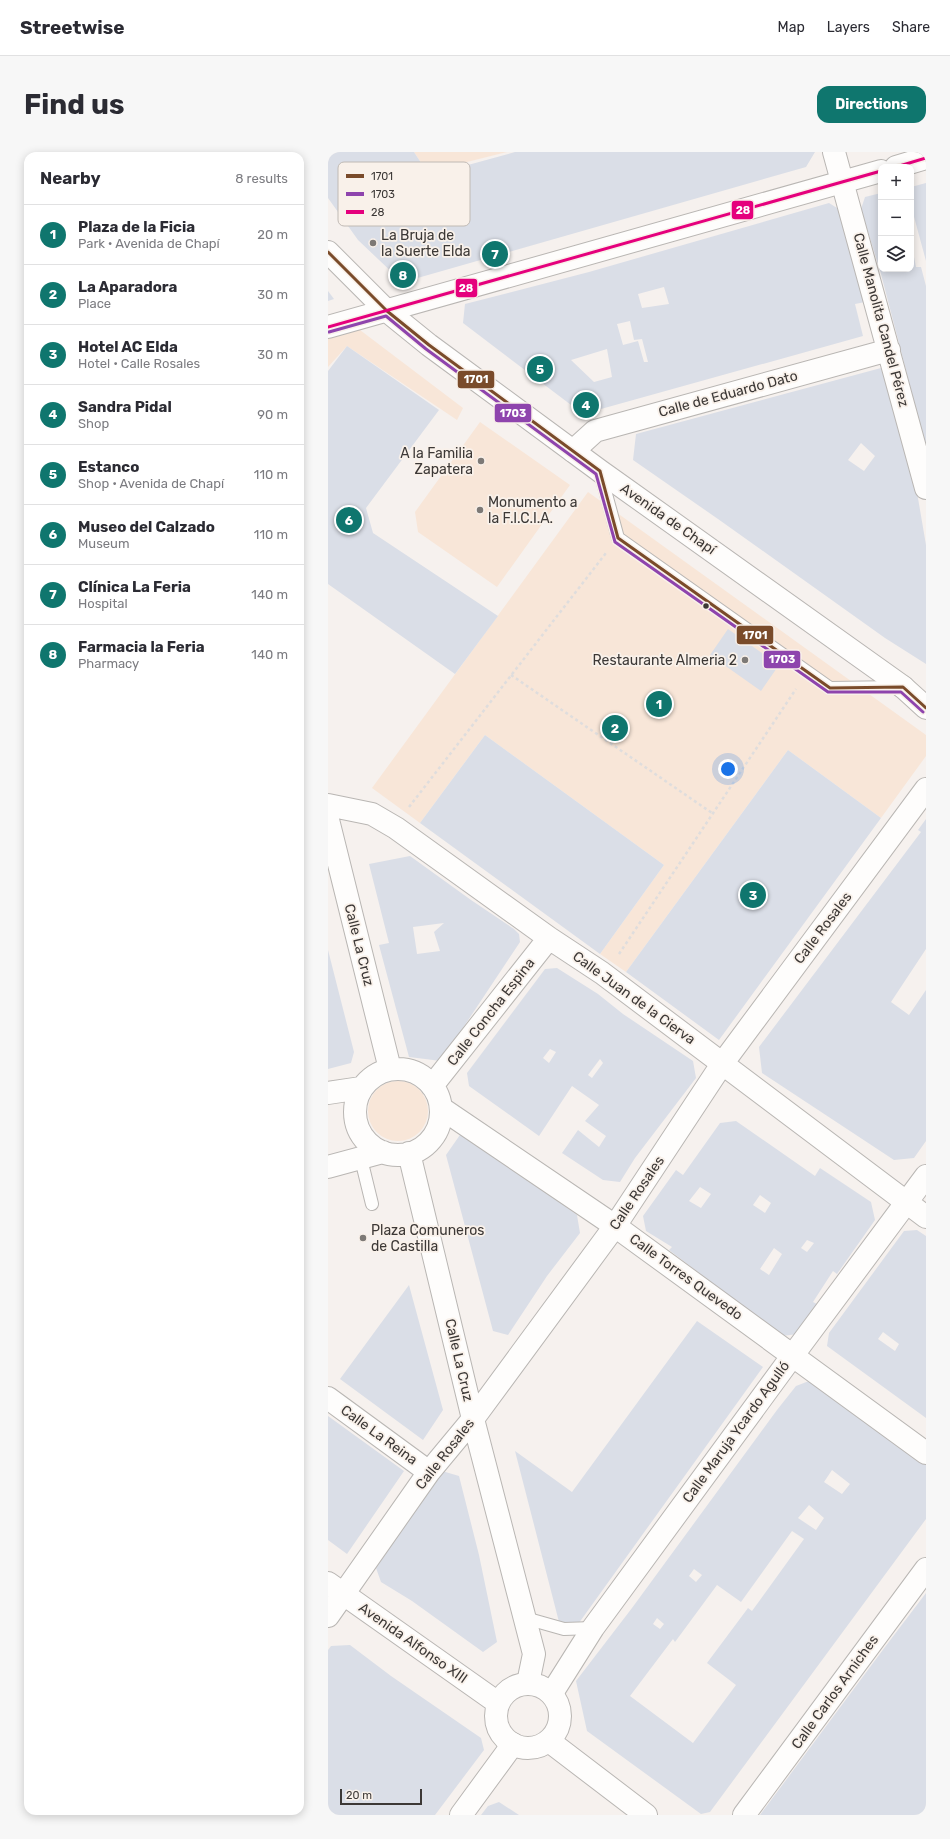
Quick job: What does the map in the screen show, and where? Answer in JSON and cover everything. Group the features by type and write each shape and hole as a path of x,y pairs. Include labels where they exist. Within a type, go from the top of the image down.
{"street":[{"name":"Calle Manolita Candel Pérez","path":"834,152 926,488"},
{"path":"906,164 926,158"},
{"path":"328,327 878,172"},
{"name":"Avenida de Chapí","path":"328,252 387,311 429,345 573,451 903,687 926,708"},
{"name":"Calle de Eduardo Dato","path":"573,451 596,431 889,350"},
{"name":"Avenida de Chapí","path":"903,687 926,698"},
{"name":"Calle Rosales","path":"328,1616 336,1588 473,1419 615,1226 722,1064 926,789"},
{"name":"Calle Juan de la Cierva","path":"328,806 372,814 396,828 549,938 602,973 906,1203 926,1216"},
{"name":"Calle La Cruz","path":"328,820 390,1069"},
{"name":"Calle Concha Espina","path":"432,1086 549,938"},
{"path":"390,1069 409,1070 426,1079 432,1086 438,1096 441,1108 439,1123 433,1136 418,1150 409,1153 392,1154 384,1152 367,1142 356,1126 354,1116 355,1106 361,1088 369,1079 379,1073 390,1069"},
{"path":"328,1093 361,1088"},
{"name":"Calle Torres Quevedo","path":"441,1108 615,1226 926,1453"},
{"path":"328,1166 361,1159 384,1152"},
{"name":"Calle La Cruz","path":"409,1153 473,1419 534,1654 528,1683"},
{"name":"Calle Maruja Ycardo Agulló","path":"552,1692 593,1628 926,1176"},
{"name":"Calle La Reina","path":"328,1398 429,1472"},
{"name":"Calle Carlos Arniches","path":"744,1815 926,1569"},
{"name":"Avenida Alfonso XIII","path":"336,1588 498,1703"},
{"path":"528,1683 542,1686 552,1692 558,1702 561,1712 561,1723 556,1733 549,1741 541,1746 522,1748 505,1739 499,1731 496,1722 496,1712 498,1703 503,1695 511,1688 528,1683"},
{"path":"549,1741 646,1815"},
{"path":"461,1815 513,1744"}],"lane":[{"path":"600,470 618,538 830,688 903,687"},
{"path":"361,1159 372,1204"},
{"path":"525,1618 564,1629 593,1628"}],"path":[{"path":"396,828 405,812 618,538"},
{"path":"602,973 612,963 808,672"},
{"path":"511,675 712,813"}],"shaded area":[{"path":"414,152 507,152 467,162 420,162"},
{"path":"360,330 463,408 457,420 347,346 328,367 328,339"},
{"path":"480,422 570,485 497,587 418,532 415,512"},
{"path":"588,492 926,735 926,756 881,818 788,750 626,972 600,954 664,865 485,735 420,823 372,788"},
{"path":"398,1081 415,1086 423,1094 428,1111 423,1128 415,1136 398,1141 381,1136 373,1128 368,1111 373,1094 381,1086"}],"building":[{"path":"328,152 414,152 420,162 338,162 338,212 328,198"},
{"path":"515,152 815,152 806,167 407,281 398,278 358,240 348,226 470,226 470,164"},
{"path":"926,183 926,261 914,217 914,186"},
{"path":"878,194 878,264 861,209 865,197"},
{"path":"829,203 842,211 865,302 855,304 863,336 583,414 463,323 465,304 589,272","holes":["664,287 669,304 642,308 638,294","630,321 634,340 642,339 648,362 644,362 638,341 623,345 617,324","607,349 612,377 594,382 571,360"]},
{"path":"914,257 916,267 921,267 926,286 926,447 880,272 914,272"},
{"path":"328,291 334,299 328,301"},
{"path":"347,346 439,410 366,508 373,533 498,616 455,674 328,584 328,371"},
{"path":"881,368 901,434 912,463 926,545 926,664 885,638 633,460 636,434","holes":["861,443 875,456 864,471 848,460"]},
{"name":"Restaurante Almeria 2","path":"728,629 779,665 761,691 710,655"},
{"path":"485,735 664,865 600,954 420,823"},
{"path":"788,750 881,818 719,1040 626,972"},
{"path":"926,819 926,949 891,1002 909,1015 926,990 926,1141 914,1158 894,1160 762,1073 759,1047 921,832 918,830"},
{"path":"410,856 519,934 520,942 441,1061 409,1057 379,945 389,943 369,864","holes":["444,923 434,932 440,951 417,954 413,927"]},
{"path":"328,950 354,1052 351,1063 328,1069"},
{"path":"557,968 598,994 623,1014 693,1061 696,1078 635,1158 620,1182 603,1180 562,1153 578,1130 599,1147 606,1136 585,1121 599,1105 572,1086 539,1136 469,1086 467,1073 545,969","holes":["550,1049 556,1052 549,1063 543,1058","600,1059 603,1063 592,1078 588,1075"]},
{"path":"736,1121 815,1176 820,1168 871,1202 875,1220 837,1274 833,1271 813,1302 817,1304 798,1334 782,1336 669,1250 672,1247 646,1231 643,1216 676,1170 683,1175 720,1123","holes":["700,1187 711,1194 701,1208 689,1201","760,1195 771,1203 765,1213 753,1205","807,1240 814,1243 807,1252 801,1248","774,1248 782,1254 769,1275 760,1269"]},
{"path":"462,1132 577,1215 580,1233 547,1276 508,1335 493,1331 446,1155"},
{"path":"917,1230 926,1236 926,1418 827,1346 829,1333 904,1231","holes":["883,1332 899,1344 895,1351 878,1339"]},
{"path":"409,1285 443,1410 423,1440 340,1379"},
{"path":"697,1321 763,1367 576,1627 559,1622 515,1451 572,1492"},
{"path":"809,1381 926,1464 926,1519 710,1812 701,1814 587,1731 576,1681 632,1608 796,1386","holes":["832,1470 850,1484 842,1494 824,1482","809,1505 824,1518 816,1530 798,1518","792,1531 804,1539 752,1611 748,1608 707,1663 736,1685 693,1743 630,1696 673,1639 675,1642 717,1585 741,1602","694,1569 702,1575 696,1582 689,1576","657,1618 664,1624 660,1629 653,1624"]},
{"path":"328,1416 404,1471 347,1554 328,1540"},
{"path":"442,1471 459,1476 479,1555 497,1642 483,1652 412,1601 381,1582 376,1568"},
{"path":"926,1593 926,1815 760,1815 885,1647"},
{"path":"350,1645 391,1676 481,1738 484,1750 435,1815 328,1815 328,1650 331,1646"},
{"path":"499,1802 519,1815 481,1815 488,1806"}],"transit line":[{"name":"28","path":"906,164 926,158"},
{"name":"28","path":"328,327 878,172"},
{"name":"1701","path":"328,252 387,311 429,345 600,471 618,538 830,688 903,687 926,708"},
{"name":"1703","path":"329,332 386,316 426,349 596,474 615,542 828,692 901,692 923,712"}],"place":[{"name":"La Bruja de la Suerte Elda","path":"373,243"},
{"name":"Clínica La Feria","path":"495,254"},
{"name":"Farmacia la Feria","path":"403,275"},
{"name":"Estanco","path":"540,369"},
{"name":"Sandra Pidal","path":"586,405"},
{"name":"A la Familia Zapatera","path":"481,461"},
{"name":"Monumento a la F.I.C.I.A.","path":"480,510"},
{"name":"Museo del Calzado","path":"349,520"},
{"name":"Restaurante Almeria 2","path":"745,660"},
{"name":"Plaza de la Ficia","path":"659,704"},
{"name":"La Aparadora","path":"615,728"},
{"name":"Hotel AC Elda","path":"753,895"},
{"name":"Plaza Comuneros de Castilla","path":"363,1238"}]}
